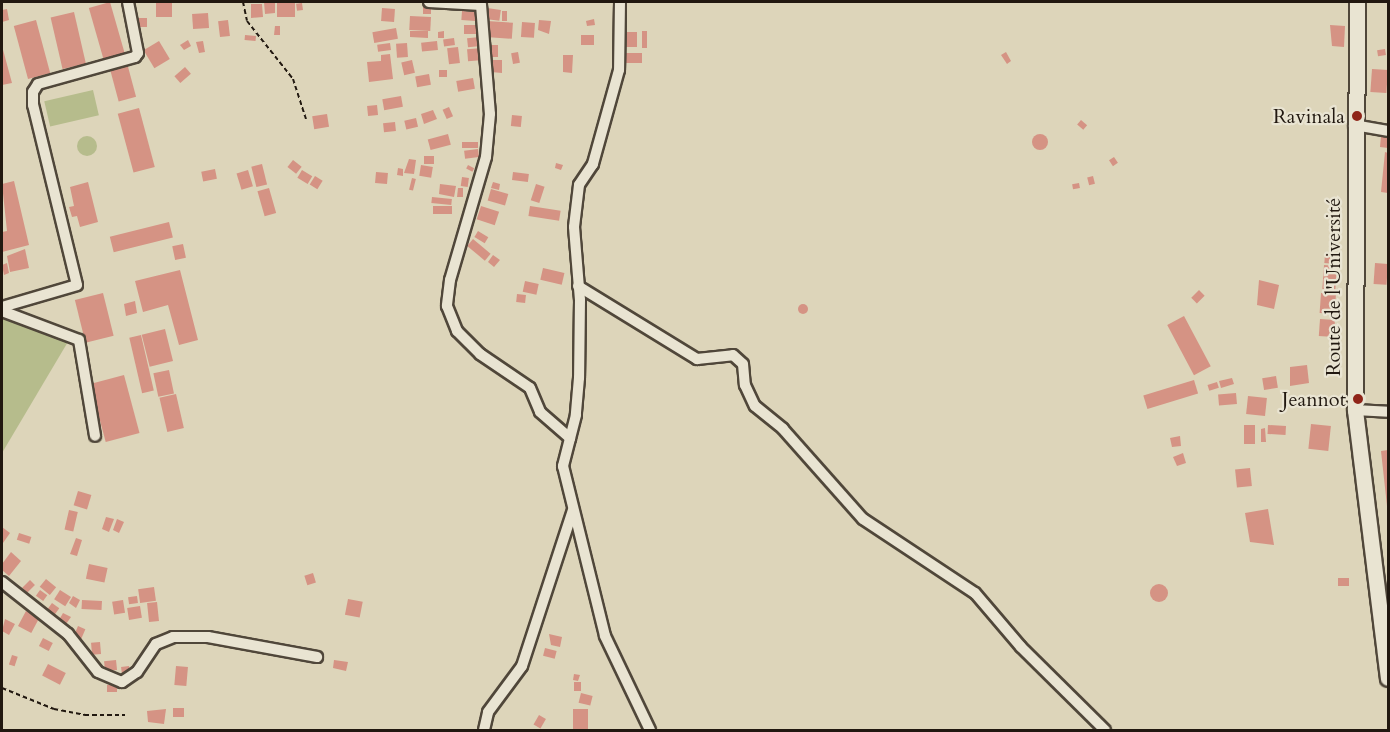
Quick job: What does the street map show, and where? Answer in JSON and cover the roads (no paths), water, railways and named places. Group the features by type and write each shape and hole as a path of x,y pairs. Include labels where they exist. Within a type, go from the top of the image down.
{"street":[{"path":"2,309 77,285 79,279 33,105 33,92 38,84 135,57 138,53 128,2"},
{"path":"429,2 482,5 490,114 486,157 450,280 447,306 458,331 480,354 530,388 540,412 570,438"},
{"path":"620,2 619,70 593,164 579,185 574,227 578,286 579,378 570,438 563,466 605,636 650,730"},
{"name":"Route de l'Université","path":"1357,2 1354,124 1355,410 1389,678"},
{"path":"1354,124 1389,132"},
{"path":"578,286 698,359 733,355 743,364 746,385 755,406 783,429 863,519 975,593 1021,647 1105,730"},
{"path":"2,309 79,340 95,436"},
{"path":"1355,410 1389,412"},
{"path":"483,730 488,712 522,666 573,509"},
{"path":"2,582 69,634 98,672 122,682 137,672 156,644 173,637 208,637 317,657"}],"place":[{"name":"Ravinala","path":"1357,116"},
{"name":"Jeannot","path":"1358,399"}]}
